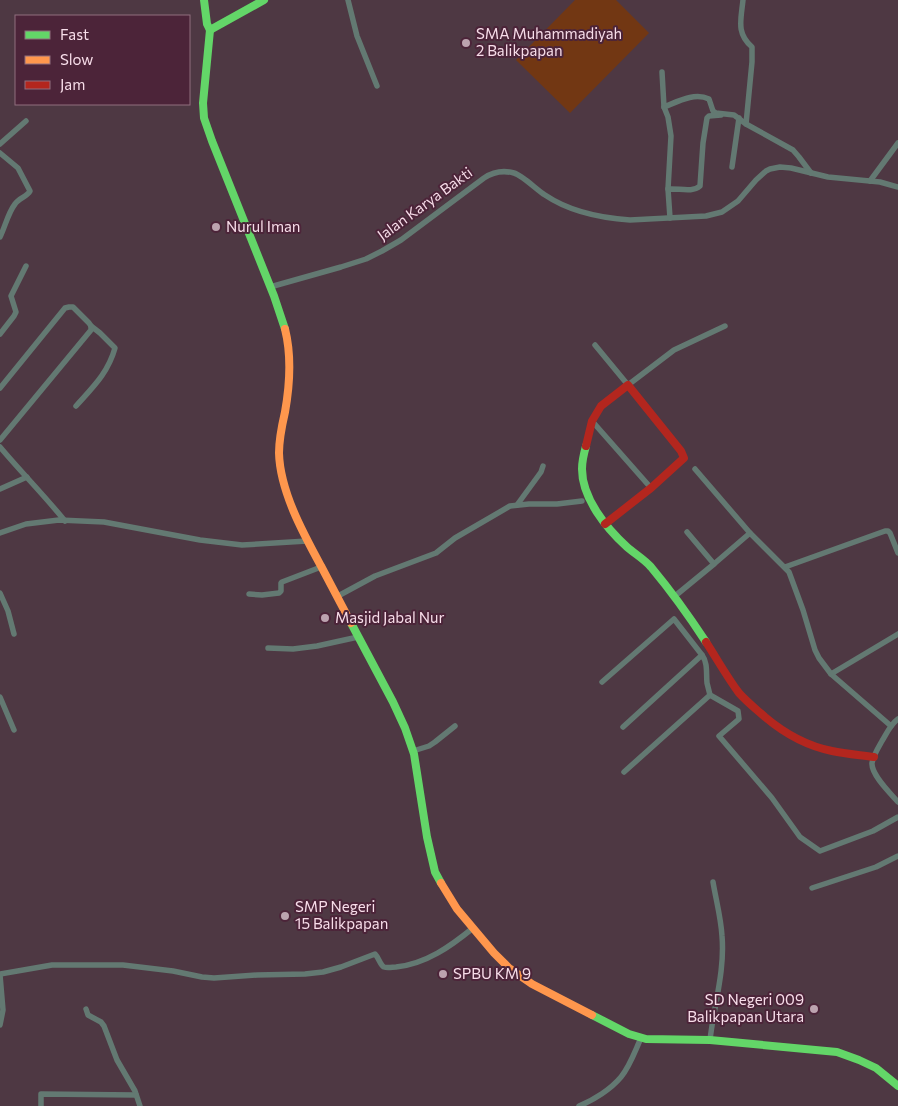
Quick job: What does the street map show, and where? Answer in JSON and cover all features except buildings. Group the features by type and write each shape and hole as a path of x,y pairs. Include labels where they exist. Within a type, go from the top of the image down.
{"main road":[{"path":"204,0 207,24 210,30 203,91 204,118 270,287 288,342 290,355 289,386 279,442 279,462 295,514 307,541 338,596 405,728 413,752 427,837 435,872 442,885 473,928 509,968 532,984 629,1034 640,1038 710,1040 837,1052 876,1068 898,1085"},
{"path":"210,30 264,0"},
{"path":"605,524 651,488 684,458 628,385 601,406 592,421 584,454 582,468 584,485 605,524 627,547 649,565 675,596 740,694 776,726 818,747 836,752 874,757"}],"street":[{"path":"348,0 357,36 377,86"},
{"path":"743,0 741,32 746,41 752,46 746,124"},
{"path":"662,72 664,107 668,117 671,136 668,189 670,218"},
{"path":"664,107 690,98 706,97 709,99 713,111 721,115"},
{"path":"668,189 694,190 699,188 703,143 707,118 709,116 734,115 746,124 793,150 811,173"},
{"path":"732,167 739,118"},
{"path":"0,144 26,121"},
{"path":"870,181 898,143"},
{"path":"0,153 18,168 30,191 28,195 18,200 14,205 0,237"},
{"name":"Jalan Karya Bakti","path":"270,287 341,268 382,251 484,178 496,172 507,171 518,174 554,201 586,214 618,219 706,216 722,212 738,201 756,180 770,169 785,167 843,180 870,181 898,187"},
{"path":"0,334 16,312 11,296 26,266"},
{"path":"0,388 65,308 69,306 115,348 112,362 99,382 76,406"},
{"path":"0,440 91,330 91,326"},
{"path":"595,345 628,385 674,350 725,326"},
{"path":"592,421 651,488"},
{"path":"0,447 65,520"},
{"path":"517,505 541,472 543,466"},
{"path":"695,469 750,533 789,572 798,594 815,650 831,674 891,726"},
{"path":"0,490 27,477"},
{"path":"338,596 375,576 436,553 455,538 510,506 582,501"},
{"path":"0,533 26,524 65,520 104,522 200,540 242,544 307,541"},
{"path":"785,567 885,531 890,533 898,553"},
{"path":"687,532 714,564"},
{"path":"675,596 750,533"},
{"path":"248,594 279,593 282,591 282,582 322,567"},
{"path":"0,593 8,611 14,634"},
{"path":"602,682 674,619 704,658 710,695 738,711 739,718 719,736 772,798 800,837 820,851 873,831 898,817"},
{"path":"831,674 898,634"},
{"path":"268,648 293,649 358,637"},
{"path":"623,727 702,655"},
{"path":"624,772 710,695"},
{"path":"0,696 14,730"},
{"path":"898,719 891,726 872,764 874,772 898,802"},
{"path":"413,752 435,742 455,726"},
{"path":"812,888 876,867 898,856"},
{"path":"710,1040 721,976 722,946 720,920 713,882"},
{"path":"0,1025 3,1010 0,974 52,965 123,965 173,971 202,978 306,974 341,967 375,954 378,956 382,966 392,968 405,966 435,954 473,928"},
{"path":"86,1008 88,1015 101,1022 104,1026 117,1060 140,1106"},
{"path":"579,1106 605,1091 620,1077 628,1066 640,1038"},
{"path":"41,1106 40,1094 136,1095"}],"shaded area":[{"path":"575,0 616,0 649,33 570,113 516,60"}],"traffic: fast":[{"path":"204,0 207,24 210,30 203,103 204,118 274,296 285,329"},
{"path":"210,30 264,0"},
{"path":"586,446 582,463 583,480 586,491 597,512 611,531 651,567 680,604 706,642"},
{"path":"351,623 405,728 414,754 427,837 435,872 441,883"},
{"path":"592,1015 629,1034 646,1039 710,1040 837,1052 876,1068 898,1086"}],"traffic: slow":[{"path":"285,329 290,370 279,448 283,482 300,526 351,623"},
{"path":"441,883 457,909 509,968 532,984 592,1015"}],"traffic: jam":[{"path":"586,446 592,421 601,406 628,385 681,451 684,458 651,488 605,524"},
{"path":"706,642 739,693 780,728 796,738 823,749 874,757"}],"place":[{"name":"SMA Muhammadiyah 2 Balikpapan","path":"466,43"},
{"name":"Nurul Iman","path":"216,227"},
{"name":"Masjid Jabal Nur","path":"325,618"},
{"name":"SMP Negeri 15 Balikpapan","path":"285,916"},
{"name":"SPBU KM 9","path":"443,974"},
{"name":"SD Negeri 009 Balikpapan Utara","path":"814,1009"}]}
